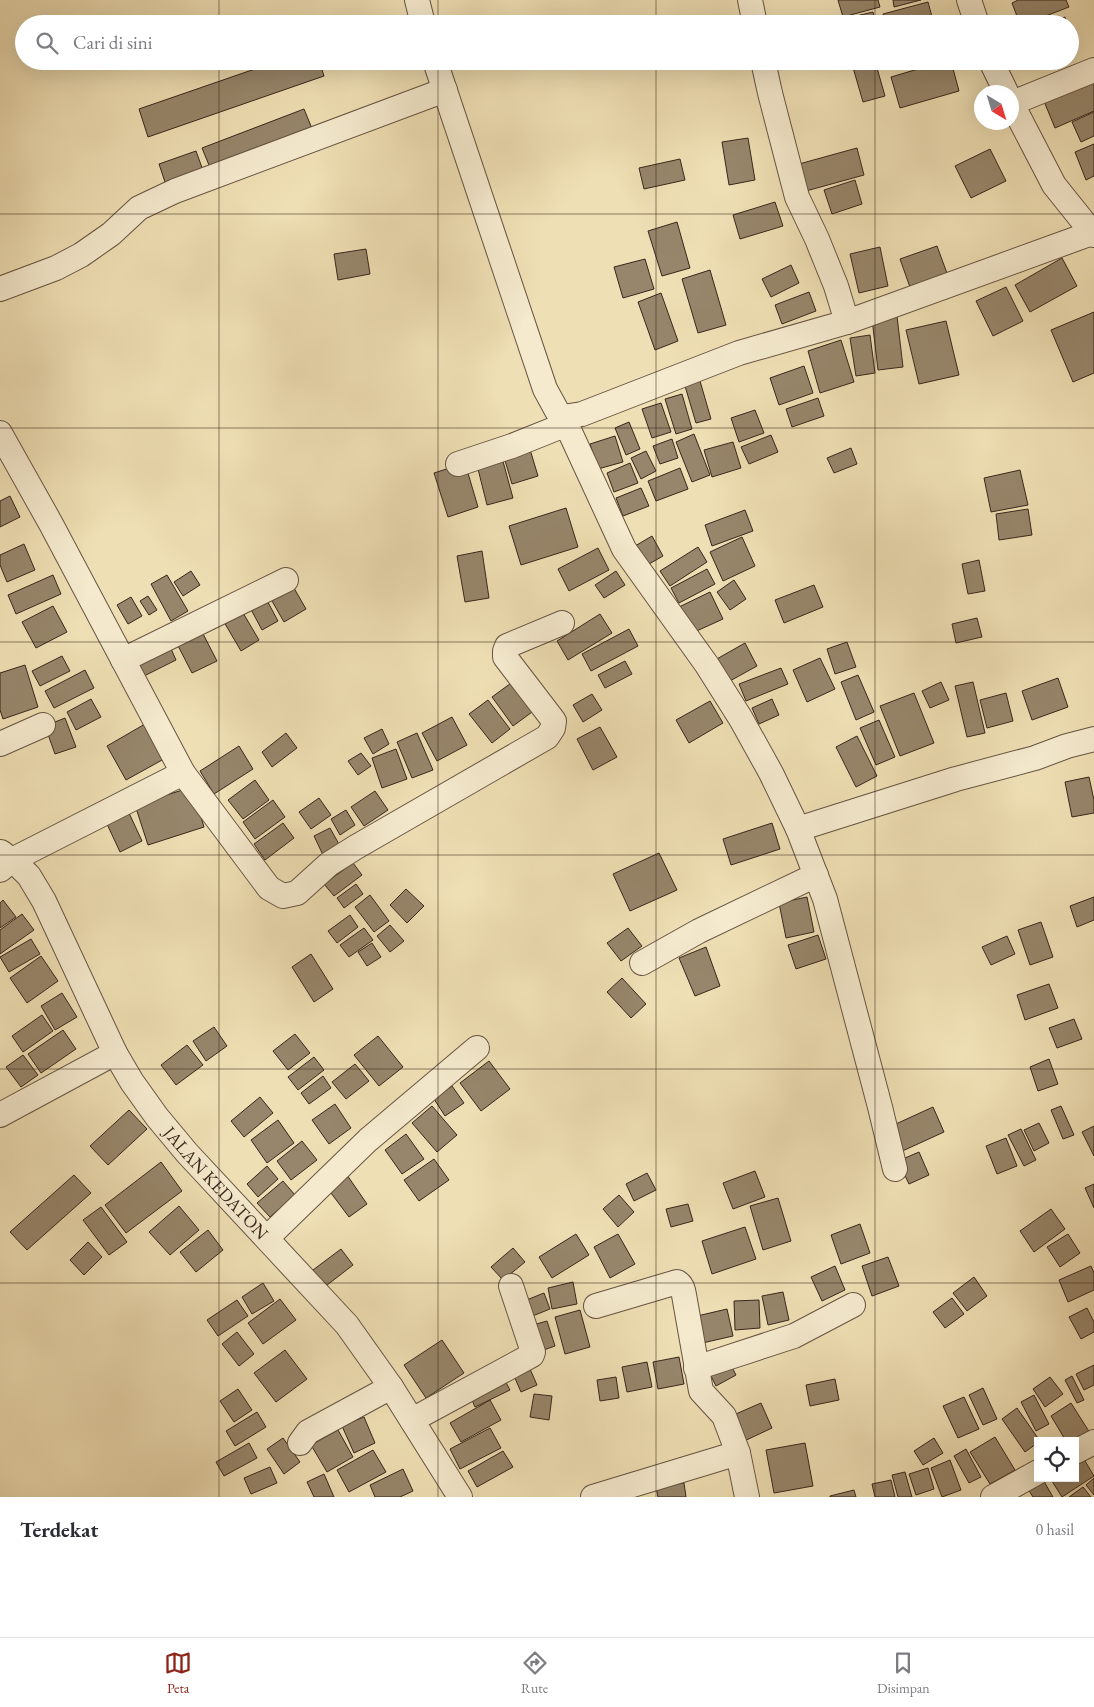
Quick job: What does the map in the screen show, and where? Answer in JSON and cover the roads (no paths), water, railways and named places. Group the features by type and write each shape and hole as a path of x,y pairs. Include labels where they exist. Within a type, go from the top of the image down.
{"street":[{"path":"417,0 421,15"},
{"path":"750,0 753,15"},
{"path":"969,0 974,15"},
{"path":"438,70 545,389 565,421 624,548 707,665 741,719 798,829 830,918 895,1169"},
{"path":"765,70 797,197 820,247 847,322"},
{"path":"995,70 1003,85"},
{"path":"1019,101 1094,70"},
{"path":"0,289 56,268 81,255 111,234 139,208 175,191 444,90"},
{"path":"458,464 512,446 582,414 739,353 847,322 1093,234 1054,185 1019,118"},
{"path":"0,433 51,524 183,773 268,888 283,896 297,893 329,864 356,847 547,736 553,728 554,721 506,657 505,651 507,646 562,623"},
{"path":"123,660 286,580"},
{"path":"0,744 43,725"},
{"path":"798,829 956,779 1035,758 1067,746 1094,740"},
{"path":"4,861 183,773"},
{"name":"JALAN KEDATON","path":"4,861 29,876 44,901 115,1053 132,1082 157,1117 187,1153 347,1325 391,1387 460,1497"},
{"path":"642,963 699,931 816,875"},
{"path":"267,1238 368,1140 477,1048"},
{"path":"0,1115 115,1053"},
{"path":"596,1306 677,1282 680,1284 683,1288 701,1391 724,1416 738,1453 747,1497"},
{"path":"412,1420 532,1355 533,1352 511,1286"},
{"path":"696,1368 794,1336 853,1305"},
{"path":"300,1443 308,1432 391,1387"},
{"path":"1079,1450 1094,1442"},
{"path":"593,1497 738,1453"},
{"path":"993,1497 1034,1474"}]}
